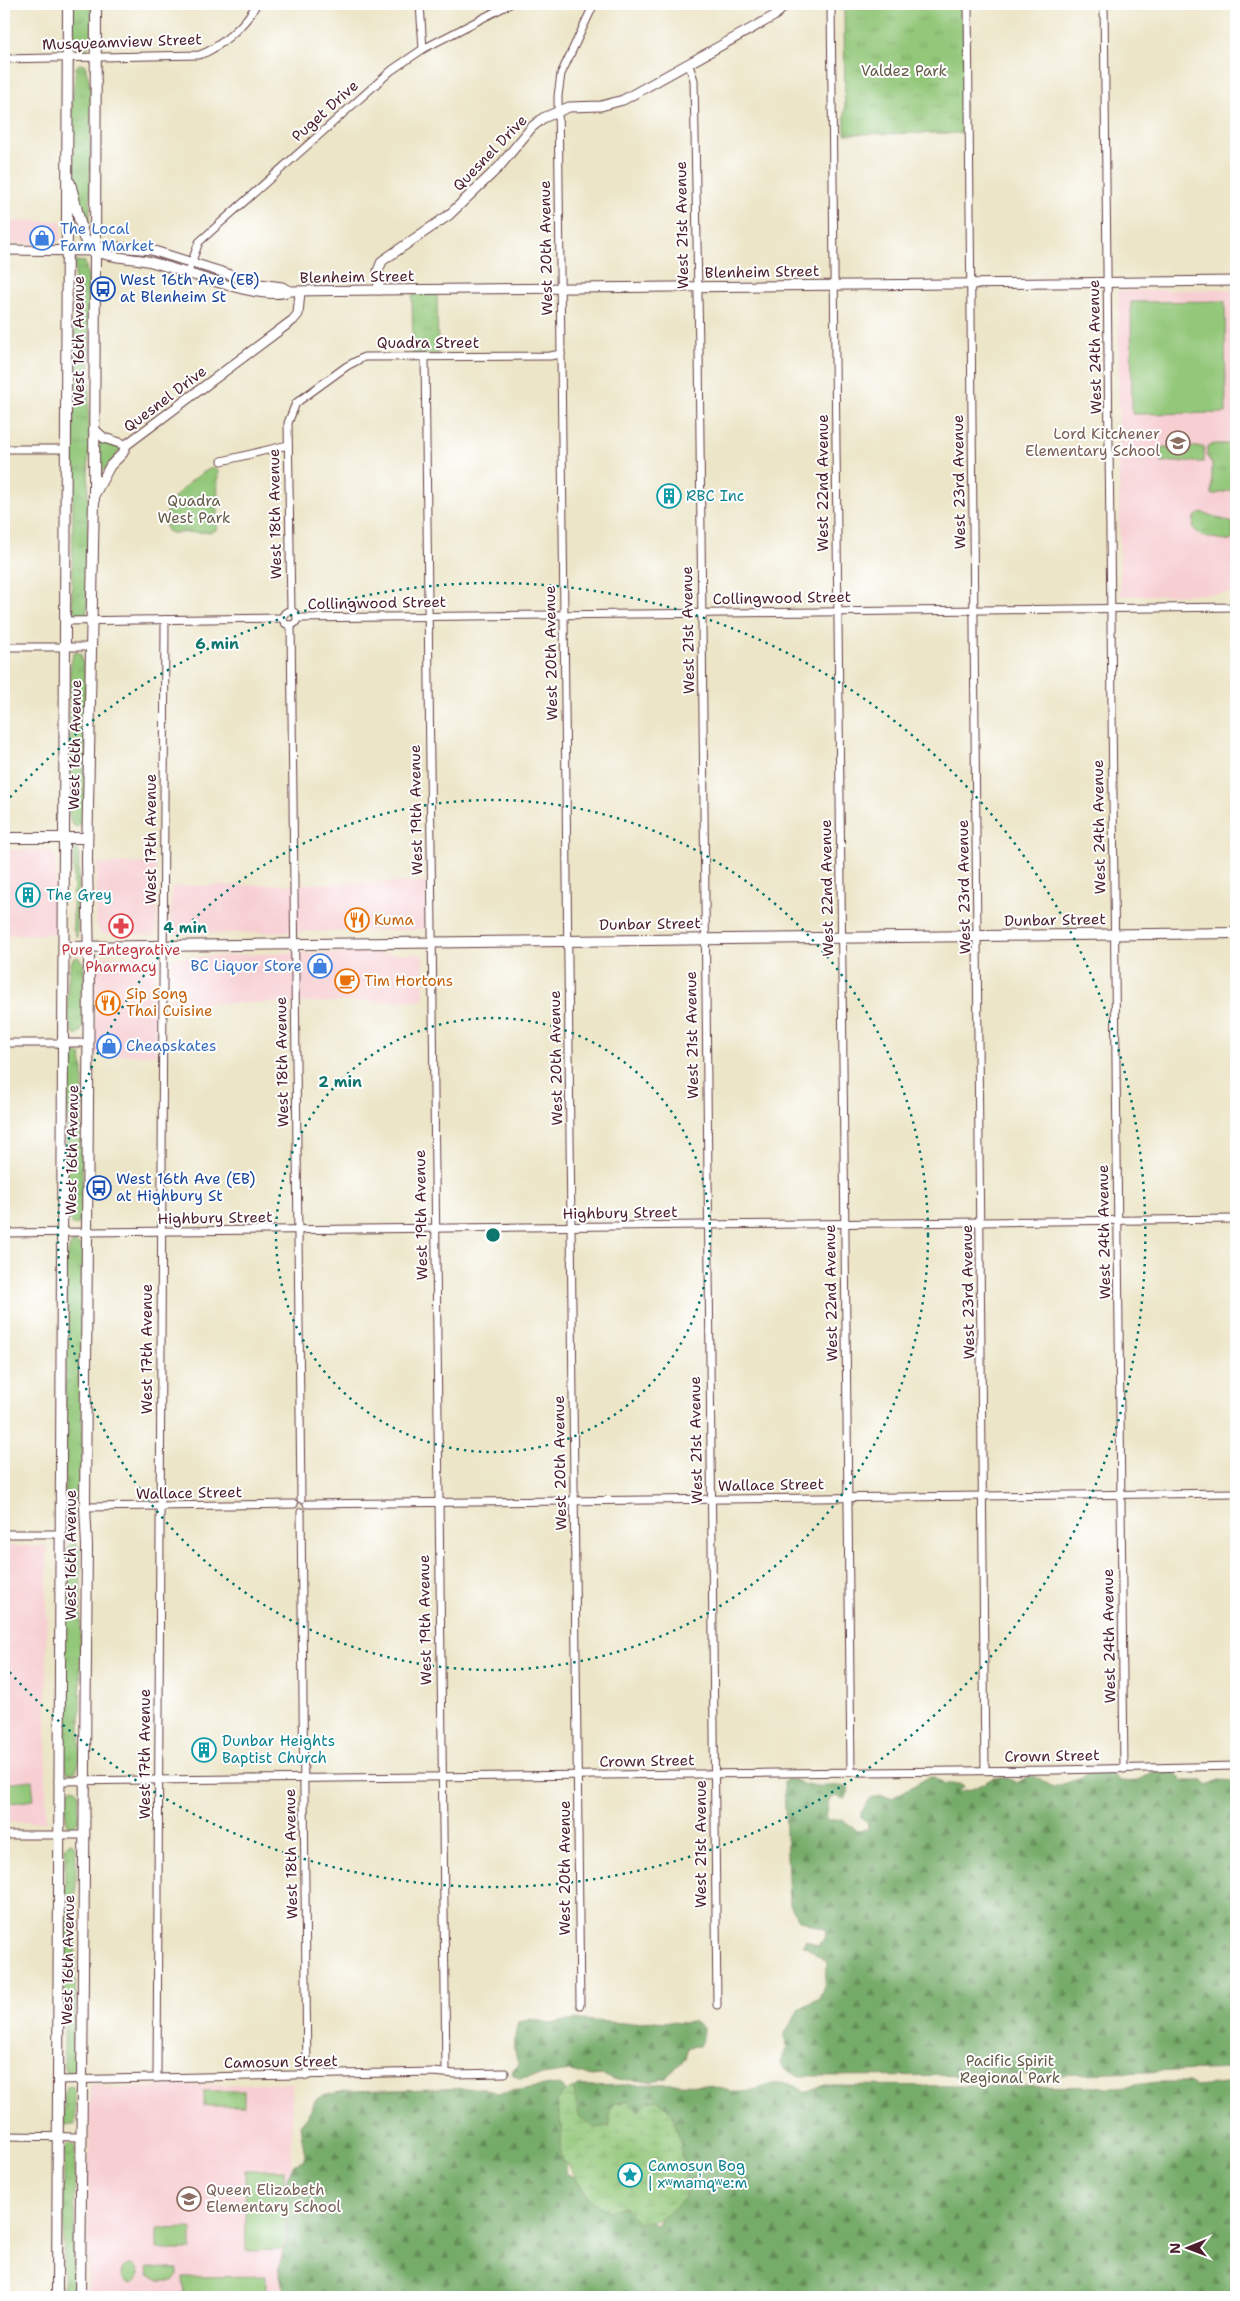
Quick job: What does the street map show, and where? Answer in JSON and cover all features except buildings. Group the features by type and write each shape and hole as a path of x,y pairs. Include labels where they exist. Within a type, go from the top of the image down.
{"main road":[{"name":"West 16th Avenue","path":"57,2297 68,4"},
{"name":"West 16th Avenue","path":"80,2297 87,1546 85,1508 88,838 94,496 96,4"},
{"path":"67,175 84,238 94,251"},
{"path":"4,838 88,838"},
{"name":"Dunbar Street","path":"64,947 1236,933"}],"street":[{"name":"Musqueamview Street","path":"4,59 198,55 215,48 252,12 256,4"},
{"path":"420,4 423,49"},
{"name":"Puget Drive","path":"190,268 199,242 392,70 423,49 510,4"},
{"name":"West 20th Avenue","path":"580,2005 559,110 561,74 594,4"},
{"name":"Quesnel Drive","path":"379,290 378,271 382,261 449,215 499,167 532,127 559,110 569,107 601,106 623,100 774,16 787,4"},
{"name":"West 22nd Avenue","path":"831,4 851,1771"},
{"name":"West 23rd Avenue","path":"968,4 984,1497 985,1770"},
{"name":"West 24th Avenue","path":"1104,4 1124,1769"},
{"name":"West 21st Avenue","path":"689,65 694,80 718,2005"},
{"name":"Blenheim Street","path":"4,250 94,251 105,246 134,247 151,250 190,268 260,284 282,287 288,291 300,292 1236,281"},
{"name":"Quesnel Drive","path":"94,496 106,472 123,452 126,445 293,320 298,314 300,292"},
{"name":"Quadra Street","path":"289,418 296,404 347,366 364,357 550,356 561,354"},
{"name":"West 19th Avenue","path":"425,357 446,2072"},
{"name":"West 18th Avenue","path":"289,418 291,610"},
{"name":"Quesnel Drive","path":"94,429 104,438 126,445"},
{"path":"222,461 288,446"},
{"path":"4,448 66,449"},
{"name":"Collingwood Street","path":"298,618 1236,607"},
{"path":"291,610 295,612 298,618 291,625 286,624 283,618 284,613 291,610"},
{"path":"65,622 283,618"},
{"name":"West 17th Avenue","path":"157,2078 165,620"},
{"name":"West 18th Avenue","path":"291,625 297,1231 304,1502"},
{"path":"4,647 92,647"},
{"path":"4,1043 88,1043"},
{"name":"Highbury Street","path":"4,1233 86,1234 1236,1220"},
{"name":"Wallace Street","path":"304,1502 438,1504 1236,1493"},
{"path":"297,1500 304,1502 305,1510 301,1512 296,1510 294,1504 297,1500"},
{"name":"Wallace Street","path":"85,1508 294,1504"},
{"name":"West 18th Avenue","path":"301,1512 308,2076"},
{"path":"4,1534 61,1534"},
{"name":"Crown Street","path":"58,1781 1124,1769 1236,1766"},
{"path":"4,1835 84,1835"},
{"name":"Camosun Street","path":"58,2080 446,2072 456,2074 504,2073"},
{"path":"4,2136 81,2137"}],"shaded area":[{"path":"4,221 61,221 61,239 55,245 4,243"},
{"name":"Lord Kitchener Elementary School","path":"1231,289 1236,293 1236,593 1120,596 1118,291"},
{"name":"The Grey","path":"4,850 47,850 55,855 57,934 4,935"},
{"path":"156,863 157,932 152,935 102,934 96,924 97,864"},
{"path":"426,882 426,923 421,930 177,934 170,928 171,888 176,886"},
{"path":"281,953 419,954 423,958 424,998 419,1001 176,1004 170,1002 172,958"},
{"path":"103,956 149,956 154,960 156,1055 95,1055 95,965 98,958"},
{"path":"4,1546 47,1546 46,1822 4,1822"},
{"name":"Queen Elizabeth Elementary School","path":"292,2083 291,2297 87,2297 90,2087 95,2084 102,2084 105,2088"}],"green space":[{"path":"73,4 91,4 91,36 88,47 84,51 79,50 76,45 73,27"},
{"name":"Valdez Park","path":"963,7 964,133 845,134 844,8"},
{"path":"79,64 85,65 91,88 90,215 88,234 76,194 72,158 73,97 76,67"},
{"path":"75,261 85,262 90,288 87,610 86,616 82,618 75,612 72,603"},
{"path":"437,294 438,354 413,354 412,295"},
{"path":"1225,301 1226,413 1132,414 1131,302"},
{"path":"99,441 121,449 99,476"},
{"path":"1214,444 1232,444 1232,490 1212,495 1212,463 1207,457 1207,447"},
{"path":"1161,447 1204,447 1204,462 1161,462"},
{"name":"Quadra West Park","path":"214,467 218,470 217,529 212,532 172,533 167,531 165,521 172,502 187,484"},
{"path":"1201,512 1233,523 1233,539 1230,541 1201,536 1193,528 1194,518"},
{"path":"77,652 81,654 86,679 85,813 81,824 76,827 72,824 69,815 70,670 73,654"},
{"path":"74,844 79,855 77,938 73,929"},
{"path":"78,957 84,964 84,1024 80,1033 76,1036 69,1022 67,987 73,959"},
{"path":"74,1052 81,1055 83,1071 82,1210 79,1224 75,1226 66,1213 67,1070 71,1055"},
{"path":"75,1242 80,1246 83,1253 82,1490 77,1498 73,1500 65,1491 66,1258 71,1244"},
{"path":"73,1543 77,1545 81,1554 80,1760 76,1771 71,1773 67,1771 63,1756 64,1558 69,1546"},
{"name":"Pacific Spirit Regional Park","path":"1089,1771 1114,1775 1119,1782 1138,1781 1154,1771 1175,1773 1184,1781 1203,1781 1208,1785 1219,1780 1236,1781 1236,2069 1051,2075 799,2076 785,2070 781,2063 787,2046 784,2035 799,2009 819,1998 825,1983 827,1962 803,1945 806,1940 817,1945 825,1939 827,1930 799,1920 789,1903 784,1782 788,1778 809,1786 849,1788 848,1794 844,1799 837,1796 829,1799 827,1813 824,1816 828,1820 843,1820 858,1831 867,1830 868,1823 861,1817 861,1812 871,1798 881,1796 892,1798 929,1777 934,1777 945,1784 962,1784 964,1787 956,1790 972,1789 992,1779 1007,1779 1017,1783 1032,1776 1053,1787 1082,1778"},
{"path":"32,1780 34,1800 4,1804 4,1783"},
{"path":"71,1788 76,1789 79,1795 78,1822 71,1827 68,1825 65,1805 66,1796"},
{"path":"70,1842 76,1847 75,2068 71,2074 66,2071 64,2064 65,1847"},
{"path":"531,2019 549,2023 579,2020 623,2023 653,2021 684,2023 693,2021 703,2028 702,2042 699,2046 688,2047 685,2059 665,2078 652,2081 611,2079 602,2075 592,2076 571,2071 519,2078 513,2075 512,2071 519,2065 515,2050 518,2022"},
{"path":"1158,2082 1189,2082 1196,2086 1236,2082 1236,2297 285,2297 278,2266 287,2245 286,2182 293,2165 303,2161 305,2156 300,2125 310,2112 315,2100 322,2096 345,2091 484,2088 497,2093 558,2084 564,2087 567,2095 568,2160 565,2173 579,2179 583,2193 598,2205 614,2201 642,2220 658,2225 663,2212 615,2126 582,2143 573,2090 577,2086 688,2084 741,2092 781,2083 790,2084 805,2093 825,2085 1118,2087"},
{"path":"72,2086 75,2091 75,2125 64,2125 64,2097 67,2087"},
{"path":"573,2087 579,2116 595,2128 610,2126 609,2114 613,2104 628,2101 639,2111 647,2102 658,2100 672,2112 680,2140 685,2169 685,2197 664,2216 651,2221 637,2223 624,2206 609,2211 589,2199 568,2165 562,2161 560,2153 562,2131 557,2102 562,2094"},
{"path":"204,2091 244,2091 244,2106 204,2106"},
{"path":"69,2143 74,2145 75,2150 74,2297 63,2297 64,2148"},
{"path":"245,2170 284,2170 285,2250 246,2251"},
{"path":"191,2228 191,2250 157,2250 157,2229"},
{"path":"126,2265 134,2265 139,2270 137,2281 126,2283 121,2278 121,2270"},
{"path":"147,2268 177,2269 177,2275 173,2281 159,2281 148,2275"},
{"path":"266,2276 266,2297 184,2297 183,2277"}],"place":[{"name":"The Local Farm Market","path":"42,238"},
{"name":"West 16th Ave (EB) at Blenheim St","path":"103,289"},
{"name":"Lord Kitchener Elementary School","path":"1178,443"},
{"name":"RBC Inc","path":"669,496"},
{"name":"The Grey","path":"28,895"},
{"name":"Kuma","path":"357,920"},
{"name":"Pure Integrative Pharmacy","path":"121,926"},
{"name":"BC Liquor Store","path":"320,966"},
{"name":"Tim Hortons","path":"347,981"},
{"name":"Sip Song Thai Cuisine","path":"108,1003"},
{"name":"Cheapskates","path":"109,1046"},
{"name":"West 16th Ave (EB) at Highbury St","path":"99,1188"},
{"name":"Dunbar Heights Baptist Church","path":"204,1750"},
{"name":"Camosun Bog | xʷməm̓qʷe:m","path":"630,2175"},
{"name":"Queen Elizabeth Elementary School","path":"189,2199"}]}
